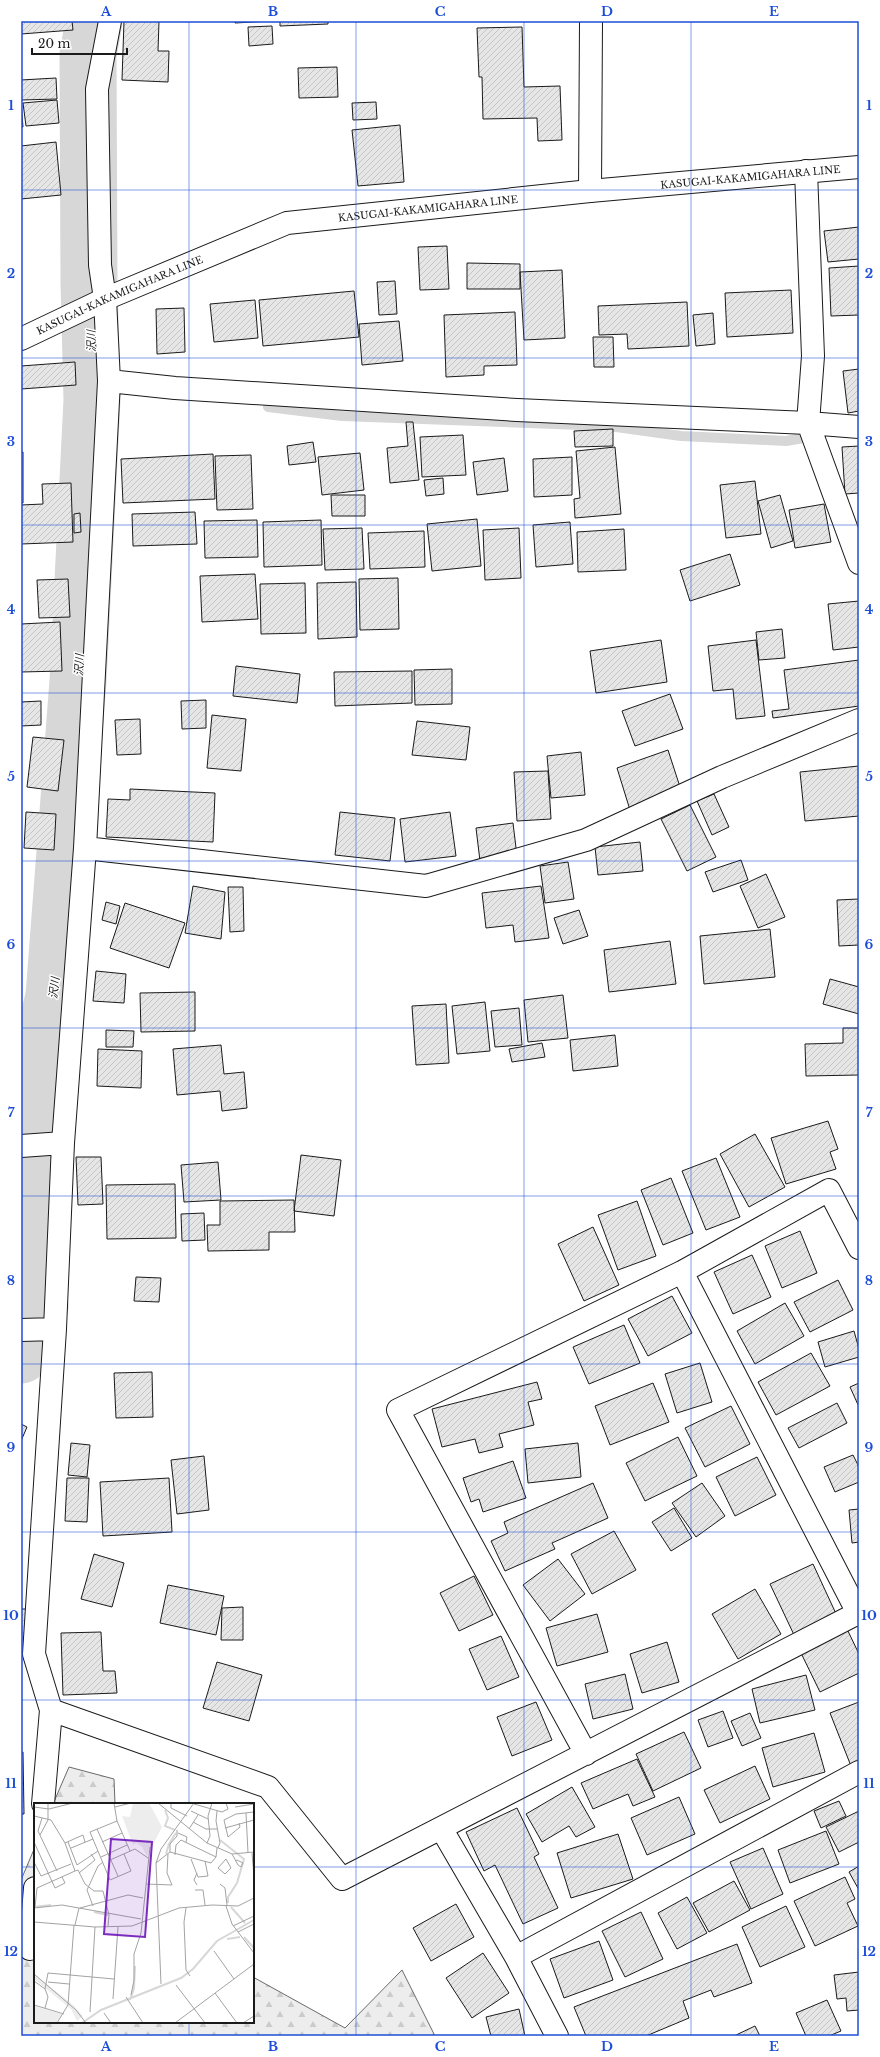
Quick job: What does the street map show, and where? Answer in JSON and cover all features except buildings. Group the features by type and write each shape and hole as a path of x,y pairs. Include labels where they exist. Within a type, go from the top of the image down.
{"street":[{"path":"42,1803 51,1710 34,1654 55,1329 63,1143 85,848 109,381 105,299 100,265 97,89 110,21"},
{"path":"590,191 591,21"},
{"name":"KASUGAI-KAKAMIGAHARA LINE","path":"21,339 105,299 287,223 590,191 859,167"},
{"path":"806,171 813,356 808,423 859,563"},
{"path":"109,381 175,388 517,410 808,423 859,427"},
{"path":"85,848 426,886 586,840 722,777 859,720"},
{"path":"21,1146 63,1143"},
{"path":"586,1754 398,1410 682,1272 829,1190 859,1248"},
{"path":"51,1710 268,1787 342,1879 859,1614 682,1272"},
{"path":"21,1330 55,1329"},
{"path":"516,1957 859,1772"},
{"path":"441,1828 516,1957 557,2036"},
{"path":"30,1949 34,1900"}],"green space":[{"path":"69,1767 114,1779 115,1803 53,1803"},
{"path":"34,1849 34,2023 254,2023 254,1978 345,2028 402,1970 435,2036 21,2036 21,1880"}],"waterway":[{"name":"沢川","path":"40,1306 31,1247 37,1121 41,1052 54,996 78,681 92,400 89,283 88,55 94,21"},
{"path":"268,407 342,416 609,426 681,436 786,441 815,436"},
{"name":"沢川","path":"21,1355 28,1347"}]}
